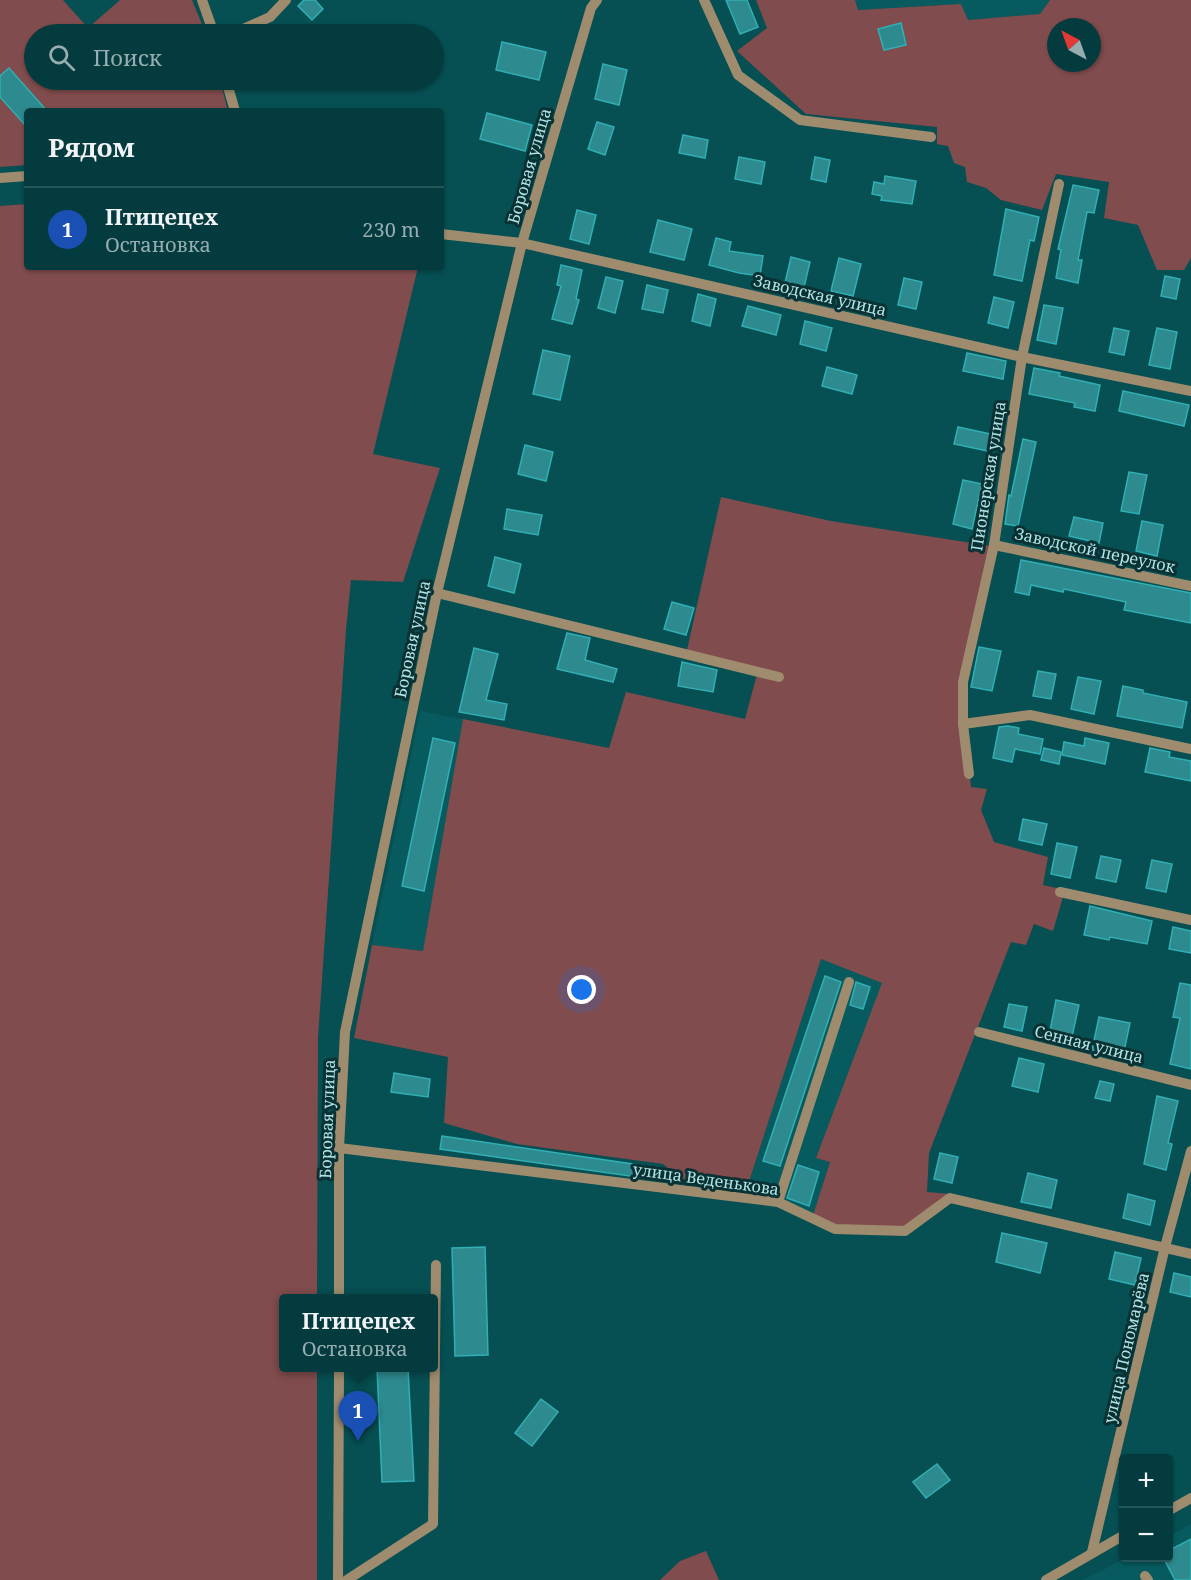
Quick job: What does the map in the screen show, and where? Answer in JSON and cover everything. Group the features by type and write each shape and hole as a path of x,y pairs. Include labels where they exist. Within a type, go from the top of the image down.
{"street":[{"path":"201,0 210,24"},
{"path":"253,24 270,16 286,0"},
{"name":"Боровая улица","path":"339,1294 339,1148 345,1032 437,593 522,243 591,8 597,0"},
{"path":"704,0 738,75 800,120 931,137"},
{"path":"229,90 234,108"},
{"path":"0,178 24,176"},
{"name":"Пионерская улица","path":"969,774 963,724 963,682 994,545 1022,357 1059,184"},
{"name":"Заводская улица","path":"444,234 522,243 1022,357 1191,391"},
{"name":"Заводской переулок","path":"994,545 1191,586"},
{"path":"437,593 779,677"},
{"path":"963,724 1030,715 1191,749"},
{"path":"1060,892 1191,920"},
{"path":"778,1202 849,982"},
{"name":"Сенная улица","path":"979,1032 1191,1085"},
{"name":"улица Веденькова","path":"339,1148 778,1202 835,1229 905,1231 950,1198 1191,1254"},
{"name":"улица Пономарёва","path":"1092,1552 1165,1247 1191,1151"},
{"path":"436,1265 436,1294"},
{"path":"338,1580 339,1372"},
{"path":"347,1580 433,1524 435,1372"},
{"path":"1173,1508 1191,1498"},
{"path":"1046,1580 1119,1538"}],"shaded area":[{"path":"0,0 63,0 84,24 24,24 24,90 223,90 227,108 24,108 24,165 0,167"},
{"path":"120,0 192,0 202,24 93,24"},
{"path":"756,0 855,0 858,10 961,4 968,20 1040,14 1050,0 1191,0 1191,258 1184,270 1157,270 1138,225 1104,218 1109,182 1056,174 1042,210 1001,200 986,188 967,182 965,167 954,163 948,146 937,144 937,127 806,114 737,51 767,28"},
{"path":"855,0 1050,0 1040,14 967,20 961,4 858,10"},
{"path":"24,204 24,270 417,270 373,454 440,468 403,582 351,580 318,1038 317,1294 279,1294 279,1372 317,1372 317,1580 0,1580 0,206"},
{"path":"721,497 831,521 991,546 960,679 971,787 987,789 981,810 994,842 1048,857 1043,885 1065,890 1053,931 1034,924 1026,945 1011,942 929,1153 927,1192 951,1194 902,1228 838,1225 813,1215 830,1162 816,1158 882,983 821,959 746,1191 680,1179 663,1164 517,1144 444,1123 448,1057 354,1038 372,945 423,951 463,719 609,748 626,692 745,719 757,674 687,650"},
{"path":"420,711 463,719 423,951 372,945"},
{"path":"821,959 883,983 816,1158 830,1162 813,1215 771,1194 746,1191"},
{"path":"1191,1524 1191,1580 1083,1580 1119,1562 1173,1562 1173,1534"},
{"path":"706,1551 719,1580 660,1580 680,1561"}],"building":[{"path":"304,0 315,0 323,9 312,20 298,6"},
{"path":"726,0 747,0 758,27 740,34"},
{"path":"901,23 906,45 884,50 878,29"},
{"path":"502,42 546,52 539,80 496,70"},
{"path":"603,64 627,70 619,105 595,99"},
{"path":"9,68 24,85 24,90 28,90 44,108 24,108 24,124 0,97 0,76"},
{"path":"487,113 532,125 525,151 480,139"},
{"path":"597,122 614,127 605,155 588,149"},
{"path":"683,135 708,140 705,158 679,153"},
{"path":"739,157 765,162 761,184 735,179"},
{"path":"815,157 830,160 826,182 811,179"},
{"path":"885,176 916,181 912,204 881,200 882,196 872,194 874,182 884,184"},
{"path":"1073,185 1099,190 1094,213 1087,212 1078,260 1082,260 1078,283 1056,278 1061,250 1058,249"},
{"path":"1006,209 1039,217 1034,241 1030,240 1022,281 994,275"},
{"path":"577,210 596,215 589,244 570,239"},
{"path":"658,220 692,229 684,260 650,252"},
{"path":"716,238 731,242 729,251 763,256 760,276 709,265"},
{"path":"791,257 810,262 804,287 785,283"},
{"path":"839,258 861,264 853,296 831,291"},
{"path":"561,265 582,270 576,299 579,300 572,324 552,319 561,286 557,285"},
{"path":"1165,276 1180,279 1176,299 1161,296"},
{"path":"606,277 623,281 615,313 598,308"},
{"path":"904,278 922,282 916,309 898,305"},
{"path":"647,285 668,290 663,313 642,309"},
{"path":"698,294 716,299 710,326 692,321"},
{"path":"994,297 1014,302 1008,328 988,323"},
{"path":"1044,305 1063,308 1056,344 1037,340"},
{"path":"748,306 781,315 776,335 742,326"},
{"path":"805,321 832,328 826,351 800,344"},
{"path":"1114,328 1129,331 1124,355 1109,352"},
{"path":"1157,328 1177,332 1170,369 1149,365"},
{"path":"543,350 570,356 560,400 533,394"},
{"path":"967,353 1006,361 1003,379 963,371"},
{"path":"827,367 857,375 852,394 822,386"},
{"path":"1034,368 1100,385 1095,411 1074,407 1075,403 1029,394"},
{"path":"1123,391 1189,405 1184,426 1119,411"},
{"path":"958,427 991,434 988,451 954,444"},
{"path":"1023,439 1036,442 1018,526 1005,524 1009,495 1011,496"},
{"path":"525,445 553,452 546,481 518,474"},
{"path":"1129,472 1147,475 1139,514 1121,511"},
{"path":"963,480 982,484 972,529 953,524"},
{"path":"507,509 542,515 538,535 504,529"},
{"path":"1074,517 1103,523 1099,543 1069,536"},
{"path":"1142,521 1163,525 1157,556 1136,551"},
{"path":"495,557 521,564 514,593 488,586"},
{"path":"1021,560 1191,593 1191,623 1124,610 1126,602 1064,589 1063,592 1031,585 1029,595 1015,592"},
{"path":"672,602 694,608 686,635 664,629"},
{"path":"567,633 590,638 585,660 617,669 613,682 557,669"},
{"path":"979,647 1001,651 992,691 971,687"},
{"path":"474,648 498,654 486,700 507,704 504,720 459,712"},
{"path":"682,662 717,670 713,692 678,686"},
{"path":"1038,671 1056,674 1051,699 1033,696"},
{"path":"1078,677 1101,681 1094,714 1071,709"},
{"path":"1123,686 1143,690 1143,693 1187,702 1182,728 1117,716"},
{"path":"999,727 1019,728 1018,734 1043,739 1040,754 1015,749 1012,762 993,758"},
{"path":"433,738 455,743 424,891 402,886"},
{"path":"1085,738 1109,743 1105,764 1062,755 1064,742 1084,746"},
{"path":"1044,748 1061,752 1059,764 1041,760"},
{"path":"1150,748 1170,752 1169,757 1191,761 1191,781 1145,772"},
{"path":"1023,819 1047,824 1042,845 1019,840"},
{"path":"1057,843 1077,847 1070,878 1051,874"},
{"path":"1101,856 1121,860 1116,882 1096,878"},
{"path":"1152,860 1172,864 1166,892 1146,888"},
{"path":"1090,906 1152,921 1147,944 1084,935"},
{"path":"1173,927 1191,931 1191,953 1169,949"},
{"path":"825,976 841,982 780,1166 763,1161"},
{"path":"856,982 870,987 863,1009 850,1005"},
{"path":"1180,983 1191,985 1191,1069 1170,1064 1180,1018 1173,1017"},
{"path":"1056,1000 1079,1005 1071,1041 1049,1036"},
{"path":"1009,1004 1027,1007 1022,1031 1004,1027"},
{"path":"1099,1017 1130,1023 1123,1056 1092,1050"},
{"path":"1019,1058 1044,1064 1038,1092 1012,1086"},
{"path":"394,1073 430,1079 428,1097 391,1092"},
{"path":"1100,1081 1114,1084 1110,1101 1095,1098"},
{"path":"1157,1096 1178,1101 1168,1143 1172,1144 1166,1170 1144,1164"},
{"path":"442,1136 667,1169 665,1181 440,1149"},
{"path":"940,1153 958,1157 952,1183 934,1179"},
{"path":"798,1165 819,1172 809,1206 787,1198"},
{"path":"1028,1173 1057,1180 1051,1208 1021,1202"},
{"path":"1128,1194 1155,1201 1150,1225 1123,1218"},
{"path":"1002,1233 1047,1243 1040,1273 996,1262"},
{"path":"485,1247 488,1355 455,1356 452,1248"},
{"path":"1115,1252 1141,1258 1135,1285 1109,1279"},
{"path":"1174,1273 1191,1277 1191,1297 1170,1292"},
{"path":"377,1372 408,1372 414,1481 382,1482"},
{"path":"541,1399 558,1412 532,1446 515,1433"},
{"path":"937,1464 950,1480 926,1498 913,1482"},
{"path":"1191,1539 1191,1580 1175,1580 1166,1562 1173,1562 1173,1548"}],"place":[{"name":"Птицецех","path":"358,1441"}]}
